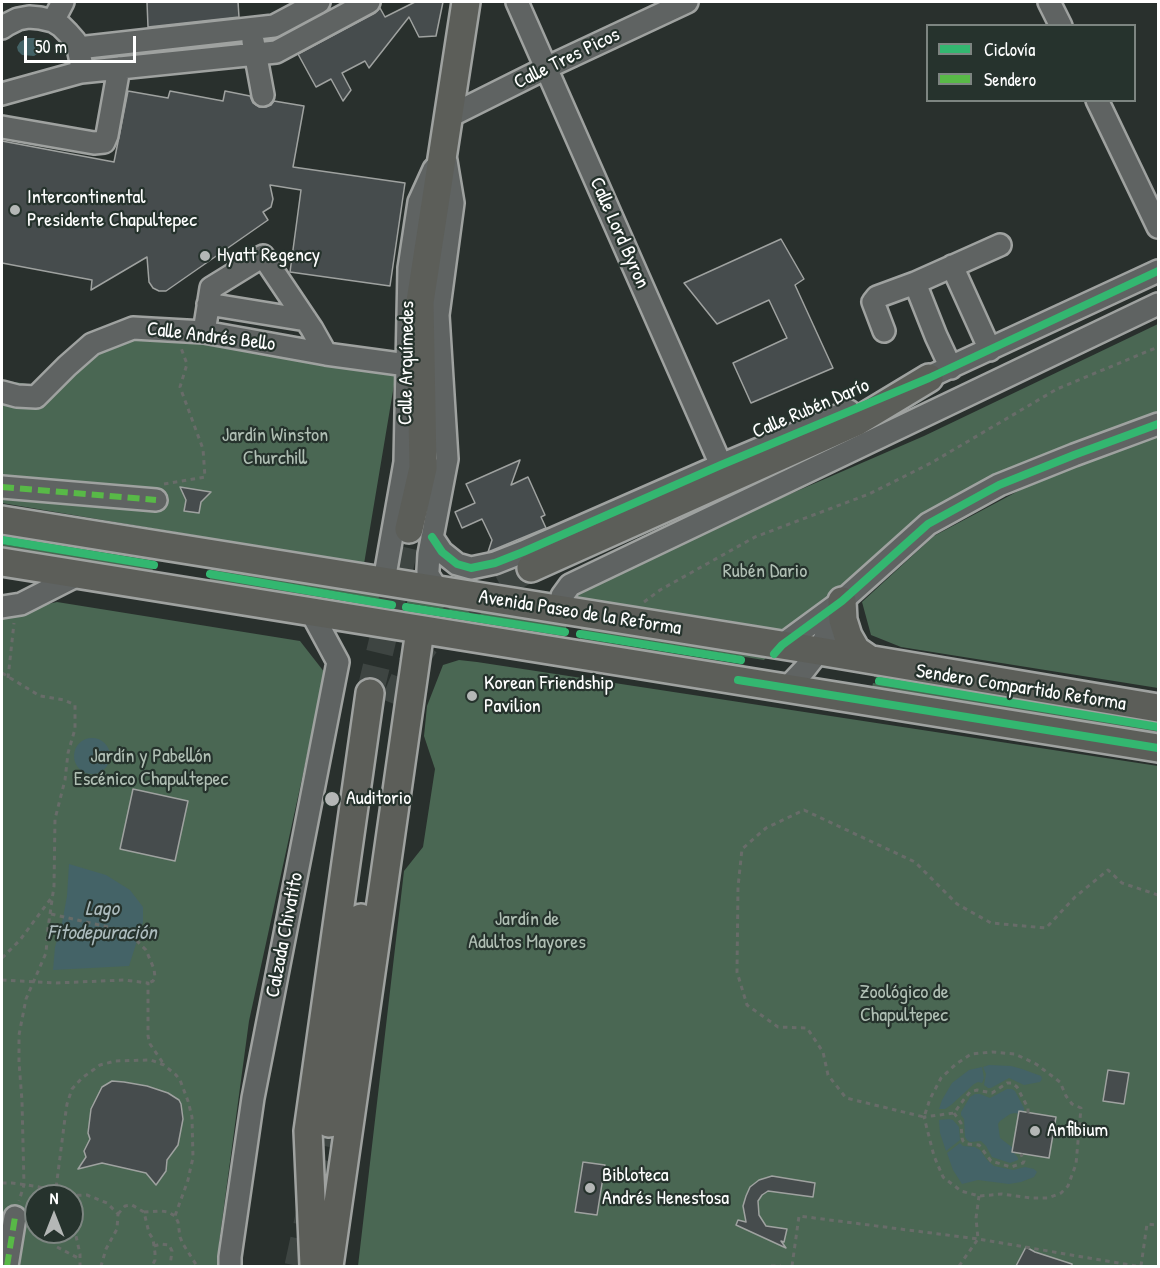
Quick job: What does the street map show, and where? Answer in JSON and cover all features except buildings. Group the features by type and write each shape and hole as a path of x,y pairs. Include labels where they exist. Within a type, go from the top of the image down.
{"main road":[{"name":"Calle Arquímedes","path":"420,533 423,468 420,302 466,2"},
{"path":"531,568 856,422 940,373"},
{"name":"Avenida Paseo de la Reforma","path":"2,520 384,580 1158,708"},
{"path":"2,562 1158,748"},
{"path":"842,601 843,621 848,636 856,650 869,659"},
{"path":"329,1266 420,630"},
{"path":"314,1266 308,1131 370,693"},
{"path":"329,1123 394,704"}],"street":[{"path":"53,21 63,2"},
{"path":"78,48 274,26 293,8 319,2"},
{"path":"2,94 81,72 276,52 369,2"},
{"name":"Calle Lord Byron","path":"517,2 721,465"},
{"name":"Calle Tres Picos","path":"448,117 687,2"},
{"path":"1049,2 1060,24"},
{"path":"293,8 309,34"},
{"path":"4,21 29,17 53,21 68,33 78,48 81,72"},
{"path":"251,29 263,95"},
{"path":"2,127 94,143 104,142 119,68"},
{"path":"1098,102 1158,227"},
{"path":"2,136 32,142"},
{"name":"Calle Arquímedes","path":"384,580 405,462 409,268 419,202 443,149"},
{"path":"884,331 873,302 877,297 915,283 1000,245"},
{"path":"204,332 211,288 263,256 326,354"},
{"path":"952,266 990,350"},
{"name":"Calle Rubén Darío","path":"420,533 457,564 471,568 495,563 940,373 1158,271"},
{"path":"915,283 936,336 940,373"},
{"path":"208,304 306,320"},
{"path":"560,610 562,596 570,585 1158,304"},
{"name":"Calle Andrés Bello","path":"2,392 36,397 92,345 133,328 204,332 326,354 407,365"},
{"path":"782,645 842,601 928,524 999,485 1074,454 1158,424"},
{"path":"2,487 156,500"},
{"name":"Calle Arquímedes","path":"420,533 429,554 428,575 436,589"},
{"path":"8,615 21,604 80,574"},
{"path":"787,688 819,651 842,601"},
{"name":"Calzada Chivatito","path":"230,1266 253,1098 338,662 311,612"},
{"path":"6,1266 15,1217"}],"path":[{"path":"156,500 160,485 205,477 203,449 180,387 187,364 175,330"},
{"path":"628,621 639,606 660,590 755,537 869,494 931,463 1057,389 1158,347"},
{"path":"8,615 8,678"},
{"path":"2,673 40,696 64,700 75,705 75,729 55,819 55,872 46,953 26,999 19,1035 24,1185 15,1217"},
{"path":"1028,1113 1028,1108 1017,1087 1012,1083 1007,1083 992,1093 977,1090 970,1092 954,1113 924,1117 846,1098 828,1076 823,1052 807,1028 778,1027 747,1005 737,972 738,887 742,849 766,828 804,810 915,862 957,904 991,923 1046,928 1075,897 1108,870 1122,883 1158,894"},
{"path":"2,958 20,940 53,896"},
{"path":"2,980 56,983 124,980 148,983 153,981 154,969 146,950 137,941 112,928 51,914"},
{"path":"148,983 150,1044 164,1065 180,1080 193,1125 192,1166 175,1216"},
{"path":"992,1052 1015,1054 1048,1072 1060,1082 1072,1104 1081,1108 1076,1164 1068,1186 1061,1193 1048,1198 1002,1194 979,1196 961,1191 943,1177 934,1156 924,1117 941,1078 956,1064 971,1054 992,1052"},
{"path":"57,1184 67,1104 72,1089 77,1083 100,1065 115,1061 150,1060 164,1065"},
{"path":"954,1113 961,1123 963,1141 967,1144 979,1144 992,1161 1011,1167 1023,1163 1021,1154"},
{"path":"2,1183 24,1185"},
{"path":"84,1195 107,1203 118,1214"},
{"path":"959,1266 978,1239 976,1218 979,1196"},
{"path":"101,1266 106,1249 117,1229 118,1214 125,1206 132,1205 144,1212 161,1211 175,1216 183,1244 197,1266"},
{"path":"144,1212 149,1233 153,1239 156,1260 152,1266"},
{"path":"792,1266 799,1216 978,1239 1136,1266"},
{"path":"1141,1266 1147,1224 1158,1225"},
{"path":"77,1244 80,1266"},
{"path":"154,1246 168,1245 172,1251 170,1266"},
{"path":"57,1247 80,1259"},
{"path":"771,1266 781,1266"}],"green space":[{"name":"Rubén Dario","path":"1158,324 1158,415 926,514 814,609 786,637 571,608 570,594 580,585 924,436"},
{"name":"Jardín Winston Churchill","path":"133,329 397,367 364,564 2,503 2,380 40,386"},
{"path":"1158,434 1158,688 901,647 871,635 862,602 934,536 1022,489"},
{"path":"2,530 155,554 154,561 2,537"},
{"path":"2,544 153,567 152,576 2,552"},
{"path":"212,563 394,593 392,601 211,571"},
{"path":"210,577 392,608 390,615 209,584"},
{"path":"408,596 567,621 566,629 407,603"},
{"name":"Jardín y Pabellón Escénico Chapultepec","path":"57,602 300,641 325,673 249,1021 219,1243 219,1266 2,1266 2,616"},
{"path":"406,610 565,635 563,643 404,617"},
{"path":"582,624 770,653 764,660 581,631"},
{"path":"580,638 745,665 727,669 578,645"},
{"name":"Zoológico de Chapultepec","path":"459,660 1158,766 1158,1266 358,1266 404,871 423,847 435,769 424,736 427,706 443,665"},
{"path":"875,670 1158,716 1158,723 874,677"},
{"path":"873,683 1158,730 1158,738 871,692"}],"water":[{"path":"27,38 40,41 44,47 42,51 34,56 22,55 17,47"},
{"path":"92,738 104,744 110,756 104,768 92,774 80,768 74,756 80,744"},
{"name":"Lago Fitodepuración","path":"69,864 106,875 130,890 143,907 143,922 129,966 53,970 55,947 67,896"},
{"path":"1011,1066 1041,1076 1042,1079 1040,1082 1024,1085 1009,1078 988,1088 984,1085 986,1074 983,1067"},
{"path":"982,1067 984,1078 982,1083 974,1084 951,1105 945,1109 939,1109 952,1083 969,1070"},
{"path":"1007,1089 1015,1091 1024,1108 1024,1112 1010,1114 998,1124 1000,1138 1013,1148 1012,1152 1018,1158 1010,1163 992,1157 981,1141 967,1140 964,1119 961,1115 970,1097 975,1094 990,1098"},
{"path":"949,1119 959,1127 960,1140 946,1151 940,1133 939,1120"},
{"path":"960,1143 963,1146 980,1150 994,1166 1013,1170 1025,1167 1037,1172 1034,1177 1009,1184 978,1180 962,1184 953,1170 947,1153"}],"tunnel":[{"path":"370,693 409,529"},
{"path":"394,704 408,669 433,634 462,610 499,585 531,568"},
{"path":"298,1266 329,1123"}],"marked path":[{"path":"2,487 156,500"},
{"path":"7,1266 15,1217"}],"cycle path":[{"path":"432,537 442,552 457,564 471,568 495,563 929,378 1158,271"},
{"path":"774,654 782,645 842,601 928,524 999,485 1158,424"},
{"path":"2,540 154,565"},
{"path":"210,574 392,605"},
{"path":"406,607 565,632"},
{"path":"580,634 741,660"},
{"path":"738,680 1158,748"},
{"name":"Sendero Compartido Reforma","path":"879,681 1158,727"}],"place":[{"name":"Intercontinental Presidente Chapultepec","path":"15,210"},
{"name":"Hyatt Regency","path":"205,256"},
{"name":"Korean Friendship Pavilion","path":"472,696"},
{"name":"Auditorio","path":"332,799"},
{"name":"Anfibium","path":"1035,1131"},
{"name":"Bibloteca Andrés Henestosa","path":"590,1188"}],"park label":[{"name":"Jardín de Adultos Mayores","path":"527,932"}]}
